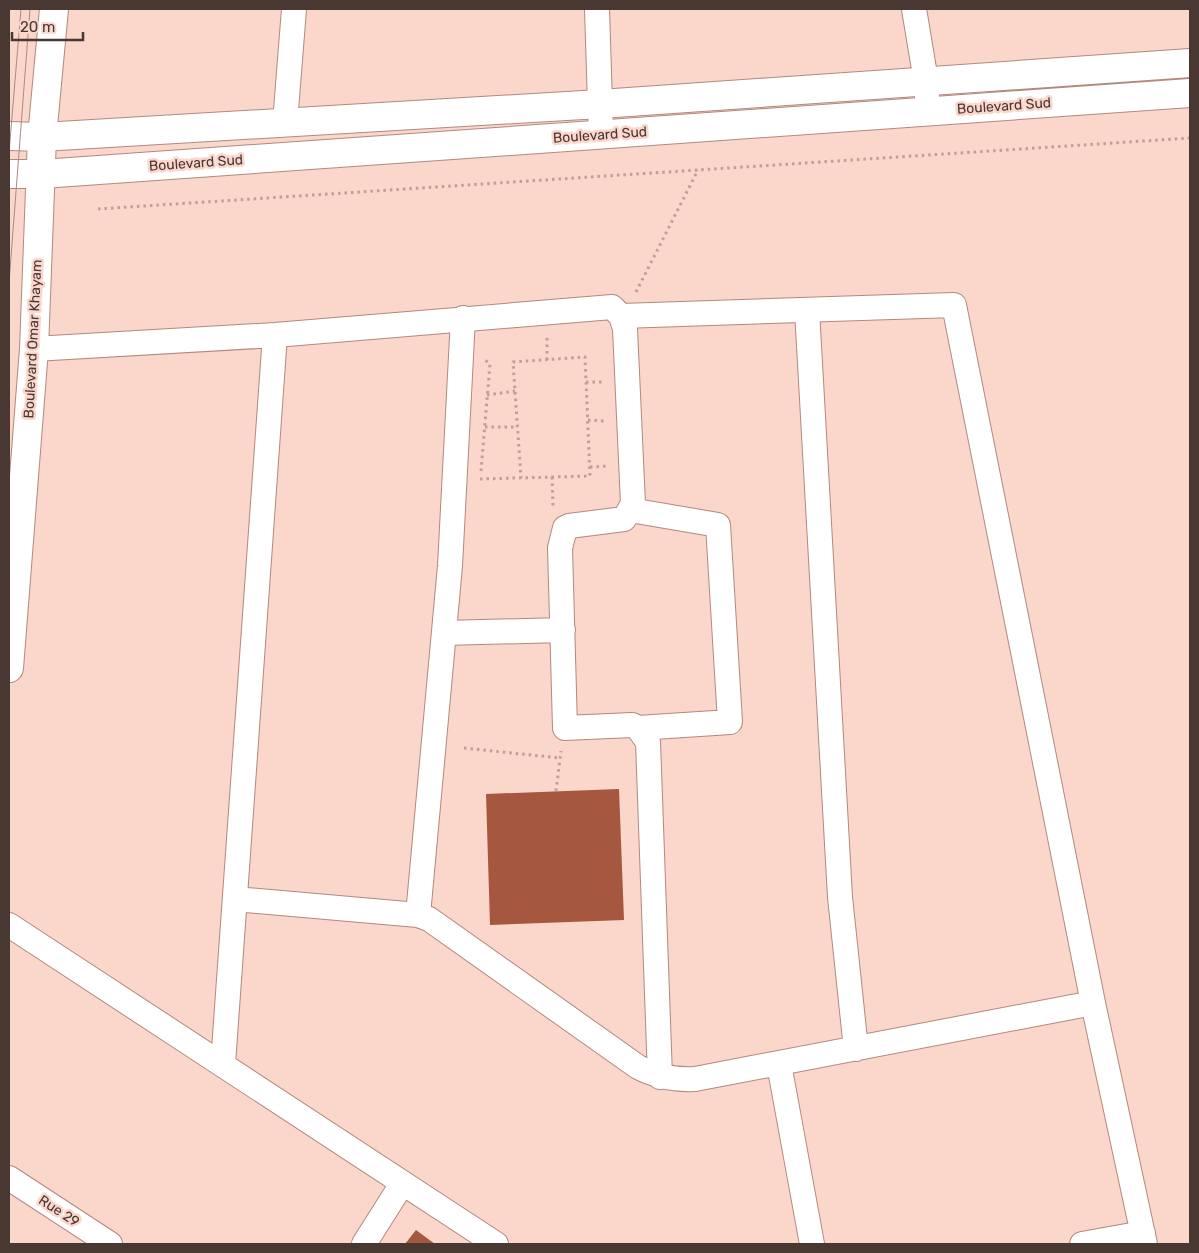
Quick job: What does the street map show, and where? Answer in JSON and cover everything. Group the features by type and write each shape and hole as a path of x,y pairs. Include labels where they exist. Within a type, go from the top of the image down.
{"main road":[{"name":"Boulevard Omar Khayam","path":"9,668 34,349 42,137 54,9"},
{"path":"9,136 42,137 600,104 1190,64"},
{"name":"Boulevard Sud","path":"9,174 42,174 1190,93"}],"street":[{"path":"285,123 294,9"},
{"path":"597,9 600,135"},
{"path":"914,9 926,81 928,112"},
{"path":"621,316 954,305 1093,1003 1144,1239 1082,1244"},
{"path":"34,349 275,335 606,306 616,309 621,316 625,329 634,495 628,515 618,520 579,523 565,528 560,540 565,728 632,725 638,728 648,742 660,1077"},
{"path":"807,310 840,897 856,1049"},
{"path":"418,915 450,566 463,318"},
{"path":"223,1064 275,335"},
{"path":"630,510 718,525 730,722 638,728"},
{"path":"444,633 563,630"},
{"path":"235,899 418,915 429,919 638,1067 660,1077 678,1080 695,1079 779,1064 1093,1003"},
{"path":"9,925 496,1244"},
{"path":"9,933 43,946"},
{"path":"779,1064 812,1244"},
{"name":"Rue 29","path":"9,1178 110,1244"},
{"path":"364,1244 402,1184"}],"path":[{"path":"98,209 1190,138"},
{"path":"621,316 642,284 698,170"},
{"path":"478,354 490,364 480,488"},
{"path":"480,479 521,478 590,476 585,357 513,362 521,478"},
{"path":"586,382 612,382"},
{"path":"487,395 515,391"},
{"path":"588,420 613,421"},
{"path":"485,427 517,427"},
{"path":"590,467 617,466"},
{"path":"552,477 554,515"},
{"path":"556,791 565,728"},
{"path":"464,748 560,758"}],"building":[{"path":"619,789 624,920 490,925 486,794"},
{"path":"416,1230 435,1244 405,1244"}],"tram line":[{"path":"9,153 21,9"},
{"path":"9,283 30,9"}]}
